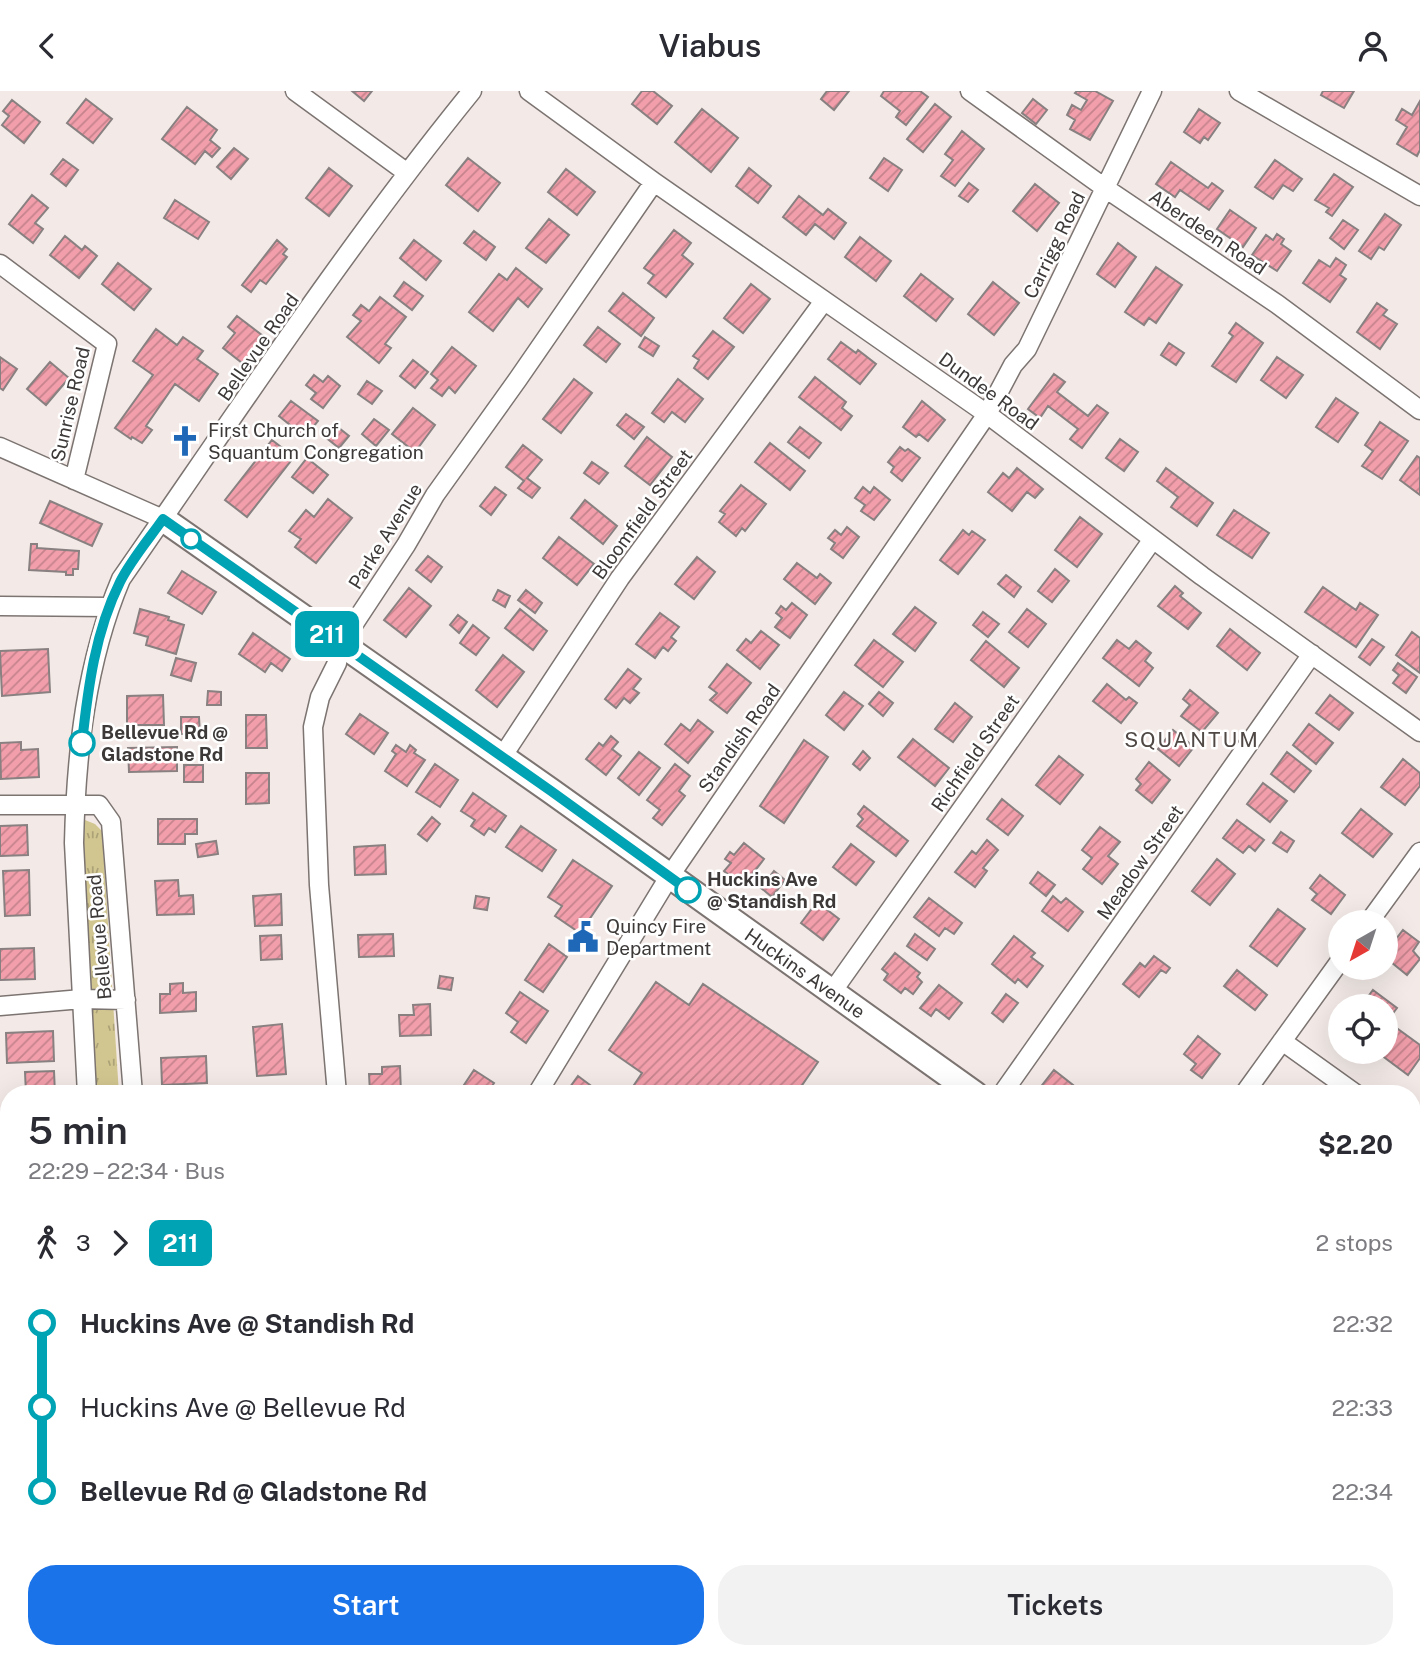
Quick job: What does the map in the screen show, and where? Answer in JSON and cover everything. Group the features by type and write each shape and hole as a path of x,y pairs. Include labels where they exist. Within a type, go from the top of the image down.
{"street":[{"path":"295,91 406,172"},
{"name":"Bellevue Road","path":"87,1085 74,843 75,805 89,679 109,607 121,579 406,172 472,91"},
{"name":"Dundee Road","path":"529,91 654,182 987,414 1153,539 1420,733"},
{"name":"Aberdeen Road","path":"970,91 1105,188 1277,304 1420,410"},
{"name":"Carrigg Road","path":"987,414 1013,365 1027,349 1152,91"},
{"path":"1240,91 1420,196"},
{"name":"Parke Avenue","path":"336,1085 319,885 313,727 320,697 337,663 340,645 406,545 435,495 654,182"},
{"name":"Sunrise Road","path":"0,264 107,344 74,480"},
{"name":"Bloomfield Street","path":"502,757 620,578 824,300"},
{"name":"Standish Road","path":"542,1085 669,877 987,414"},
{"name":"Huckins Avenue","path":"0,447 163,519 962,1085"},
{"name":"Richfield Street","path":"832,992 1153,539"},
{"path":"0,606 109,607"},
{"name":"Meadow Street","path":"1008,1085 1312,654"},
{"path":"0,805 75,805"},
{"name":"Bellevue Road","path":"75,805 99,805 111,822 132,1085"},
{"path":"1378,910 1420,852"},
{"path":"1250,1085 1328,978"},
{"path":"0,1006 82,999 126,1000"},
{"path":"1282,1041 1343,1085"}],"green space":[{"path":"85,820 102,831 118,1085 93,1085 77,827"}],"building":[{"path":"352,91 372,91 364,101"},
{"path":"642,91 653,91 672,106 657,124 632,104"},
{"path":"827,91 849,91 834,110 821,99"},
{"path":"884,91 920,91 928,97 906,125 896,117 900,111 881,96"},
{"path":"1095,91 1113,101 1090,140 1070,129 1075,120 1067,115 1072,105 1081,110 1087,100 1075,93"},
{"path":"1323,91 1354,91 1344,108 1321,95"},
{"path":"86,99 112,119 93,143 67,123"},
{"path":"1033,99 1047,110 1036,124 1022,113"},
{"path":"12,100 40,122 24,143 2,125 9,116 3,111"},
{"path":"1420,101 1420,150 1417,156 1397,144 1407,127 1396,120 1402,109 1412,115"},
{"path":"935,104 951,117 923,152 907,139"},
{"path":"187,107 217,130 210,140 220,148 212,157 205,151 195,164 162,139"},
{"path":"702,109 738,138 711,172 675,142"},
{"path":"1199,109 1220,123 1208,140 1204,137 1200,143 1184,132"},
{"path":"962,131 984,149 955,186 941,176 953,160 945,154"},
{"path":"234,148 248,159 231,179 217,167"},
{"path":"468,158 500,183 478,211 446,185"},
{"path":"884,158 902,170 888,191 870,178"},
{"path":"63,159 78,170 66,186 51,174"},
{"path":"1275,160 1302,179 1293,191 1283,185 1273,199 1255,187"},
{"path":"1171,162 1208,188 1212,183 1223,191 1209,210 1180,190 1175,197 1156,184"},
{"path":"329,168 352,186 329,216 306,198"},
{"path":"749,168 771,186 758,203 736,186"},
{"path":"566,169 595,192 577,215 548,192"},
{"path":"1334,174 1353,187 1332,216 1326,212 1329,208 1315,200"},
{"path":"969,183 978,190 968,202 959,196"},
{"path":"1035,184 1059,203 1037,231 1013,211"},
{"path":"32,195 48,208 35,223 43,229 33,243 9,224"},
{"path":"799,196 823,215 828,209 846,223 834,239 815,224 806,235 783,217"},
{"path":"175,200 209,222 198,239 164,218"},
{"path":"1230,210 1256,228 1243,247 1217,229"},
{"path":"1385,214 1401,225 1384,250 1379,247 1371,259 1359,251"},
{"path":"549,219 569,235 546,263 526,248"},
{"path":"1343,220 1358,230 1344,249 1330,238"},
{"path":"674,230 691,243 682,255 693,264 666,297 648,283 654,275 644,268"},
{"path":"474,231 495,247 486,260 464,243"},
{"path":"1277,234 1284,239 1281,244 1291,251 1277,271 1252,255 1266,235 1273,240"},
{"path":"65,236 82,250 85,246 97,256 79,278 50,255"},
{"path":"860,237 891,261 876,281 845,257"},
{"path":"277,240 287,249 283,254 287,257 266,284 260,280 251,292 242,285"},
{"path":"414,240 441,261 426,280 400,258"},
{"path":"1118,243 1136,257 1115,287 1097,274"},
{"path":"1336,258 1346,265 1340,275 1346,279 1330,302 1303,283 1319,260 1330,267"},
{"path":"118,263 151,289 134,310 102,284"},
{"path":"1156,267 1182,285 1156,323 1149,318 1144,325 1125,312"},
{"path":"516,268 542,289 528,307 518,298 493,331 469,312 499,274 507,280"},
{"path":"921,274 953,299 936,321 904,296"},
{"path":"404,282 423,296 412,310 394,296"},
{"path":"993,282 1019,303 994,335 968,314"},
{"path":"751,284 770,299 743,333 724,318"},
{"path":"623,293 654,318 641,336 609,311"},
{"path":"380,297 406,317 385,344 391,348 379,363 347,337 361,321 353,315 361,305 369,311"},
{"path":"1377,303 1387,310 1383,315 1397,324 1380,349 1357,332"},
{"path":"237,316 267,339 246,366 223,348 235,333 228,327"},
{"path":"1236,323 1263,343 1236,382 1212,366 1233,336 1229,333"},
{"path":"598,327 620,344 606,362 584,345"},
{"path":"156,329 177,345 183,337 203,351 197,359 218,374 199,401 175,384 146,426 152,430 142,443 115,428 153,375 133,361"},
{"path":"713,331 734,347 708,379 694,368 699,360 693,356"},
{"path":"645,337 659,346 653,356 639,347"},
{"path":"841,342 856,353 858,350 876,364 860,384 828,359"},
{"path":"1169,343 1184,353 1176,365 1161,355"},
{"path":"452,347 476,366 455,393 449,387 442,396 431,388 438,380 431,374"},
{"path":"0,357 17,369 3,390 0,388"},
{"path":"1277,357 1303,375 1286,398 1261,380"},
{"path":"413,360 428,372 415,388 400,376"},
{"path":"50,362 69,378 46,405 27,389"},
{"path":"1054,374 1065,382 1057,392 1088,416 1097,405 1108,413 1082,448 1070,439 1078,429 1048,406 1040,418 1028,409"},
{"path":"314,375 323,382 328,376 340,386 323,408 311,399 316,393 306,385"},
{"path":"815,377 846,402 842,408 852,416 841,430 799,397"},
{"path":"574,379 592,393 561,433 543,419"},
{"path":"678,379 703,399 685,422 672,412 664,422 652,413"},
{"path":"367,381 382,391 372,404 358,394"},
{"path":"1336,398 1358,413 1338,442 1316,427"},
{"path":"291,401 318,421 305,437 279,416"},
{"path":"922,401 945,420 928,441 919,434 916,437 903,427"},
{"path":"413,408 435,425 415,452 392,434"},
{"path":"626,414 644,427 634,439 617,425"},
{"path":"374,419 389,430 376,446 362,434"},
{"path":"1380,422 1408,441 1382,479 1362,466 1373,451 1365,445"},
{"path":"334,424 349,436 339,448 324,436"},
{"path":"800,427 821,443 809,458 788,442"},
{"path":"647,437 672,457 650,485 625,466"},
{"path":"1120,439 1138,452 1124,471 1106,458"},
{"path":"272,440 294,457 247,517 225,500"},
{"path":"770,443 805,471 790,490 755,462"},
{"path":"523,445 542,460 527,478 540,488 532,498 518,488 524,481 506,467"},
{"path":"900,447 905,451 908,449 920,458 902,481 891,472 894,467 888,462"},
{"path":"1417,456 1420,458 1420,495 1400,480"},
{"path":"307,458 328,475 313,493 292,477"},
{"path":"592,462 608,473 599,484 584,473"},
{"path":"1017,468 1043,489 1035,498 1027,492 1012,511 988,492 1003,473 1009,478"},
{"path":"1166,468 1213,503 1197,526 1171,507 1178,497 1157,481"},
{"path":"741,485 766,504 745,531 742,528 736,536 719,522 725,514 720,511"},
{"path":"495,487 506,495 491,515 480,506"},
{"path":"863,487 870,493 874,487 890,500 874,520 861,511 865,505 855,498"},
{"path":"328,499 352,518 316,563 295,547 301,539 289,531 306,510 314,517"},
{"path":"585,500 617,526 603,544 571,518"},
{"path":"50,501 102,524 92,546 40,523"},
{"path":"1234,510 1269,533 1252,558 1217,535"},
{"path":"1080,517 1102,534 1077,567 1055,550"},
{"path":"847,527 859,537 843,558 831,549 835,543 828,538 835,530 841,535"},
{"path":"963,530 969,535 972,531 985,540 958,574 940,560"},
{"path":"559,537 594,564 577,585 543,558"},
{"path":"31,544 37,544 37,548 79,551 78,569 73,569 73,575 66,575 66,572 29,570"},
{"path":"428,556 442,567 431,582 416,570"},
{"path":"697,557 715,572 694,599 675,584"},
{"path":"797,563 817,578 820,574 831,583 815,604 784,579"},
{"path":"1055,569 1069,581 1052,602 1038,591"},
{"path":"182,571 216,592 202,614 168,593"},
{"path":"1006,575 1021,587 1014,597 998,584"},
{"path":"1175,586 1183,593 1180,596 1201,613 1188,629 1158,606"},
{"path":"1323,587 1356,610 1360,603 1378,615 1356,647 1305,612"},
{"path":"409,588 431,606 406,637 384,620"},
{"path":"498,590 510,596 505,607 493,600"},
{"path":"526,590 542,603 535,613 518,600"},
{"path":"792,603 807,615 790,638 775,627 782,618 776,613 781,606 786,610"},
{"path":"915,607 936,623 915,651 893,634"},
{"path":"140,609 169,617 168,620 184,625 176,654 146,645 148,637 134,633"},
{"path":"520,609 547,631 533,650 505,628"},
{"path":"1027,609 1046,624 1028,647 1009,632"},
{"path":"983,612 999,624 988,637 973,625"},
{"path":"660,613 679,627 671,637 676,641 668,651 663,647 655,658 636,644"},
{"path":"458,615 467,622 459,633 450,625"},
{"path":"473,625 489,638 476,655 460,643"},
{"path":"1230,629 1260,653 1247,670 1217,646"},
{"path":"761,631 779,645 760,669 737,650 746,639 751,643"},
{"path":"1412,632 1420,638 1420,673 1396,655"},
{"path":"253,633 290,659 282,671 271,663 265,672 239,654"},
{"path":"1372,639 1384,647 1370,665 1359,657"},
{"path":"874,640 903,662 883,687 855,665"},
{"path":"1117,640 1129,649 1136,641 1151,653 1145,661 1153,668 1139,686 1103,658"},
{"path":"986,641 1019,668 1004,687 971,660"},
{"path":"48,649 50,692 2,696 0,651"},
{"path":"503,655 524,672 497,707 476,690"},
{"path":"176,658 196,663 191,681 171,675"},
{"path":"1398,663 1417,677 1406,693 1393,683 1399,675 1393,670"},
{"path":"727,664 751,683 727,713 710,700 717,693 709,687"},
{"path":"628,669 641,679 633,689 639,693 630,703 624,698 616,708 605,699"},
{"path":"1107,684 1126,700 1129,697 1137,703 1121,723 1093,701"},
{"path":"1190,690 1218,713 1202,732 1181,716 1190,705 1183,699"},
{"path":"208,691 221,692 221,705 207,705"},
{"path":"844,692 863,706 844,730 826,715"},
{"path":"879,692 893,703 883,716 869,704"},
{"path":"163,695 164,725 127,725 127,696"},
{"path":"1330,695 1353,713 1339,730 1316,713"},
{"path":"955,703 972,717 953,742 935,729"},
{"path":"360,714 388,733 374,754 346,734"},
{"path":"246,715 266,715 267,748 246,748"},
{"path":"181,717 199,717 200,734 181,734"},
{"path":"698,720 713,732 688,763 665,744 681,724 690,731"},
{"path":"1309,724 1333,743 1316,764 1293,745"},
{"path":"1173,730 1194,747 1179,766 1158,749"},
{"path":"611,736 618,742 612,749 621,756 606,775 586,759 599,743 603,746"},
{"path":"913,739 949,768 935,786 898,757"},
{"path":"804,740 828,757 784,823 760,806"},
{"path":"21,742 21,750 38,749 39,777 1,779 0,743"},
{"path":"396,745 406,752 410,745 416,750 414,753 425,760 407,786 385,771 396,754 392,751"},
{"path":"177,747 177,771 129,772 128,748"},
{"path":"863,751 870,758 860,770 853,764"},
{"path":"639,752 660,768 639,795 618,778"},
{"path":"1287,752 1311,771 1294,792 1271,774"},
{"path":"1059,756 1083,775 1060,804 1036,785"},
{"path":"1403,759 1420,773 1420,786 1405,805 1381,787"},
{"path":"1149,762 1170,780 1152,803 1136,790 1141,784 1136,779"},
{"path":"435,764 458,780 440,807 416,792"},
{"path":"675,764 690,776 679,791 685,796 662,825 653,818 660,810 647,800"},
{"path":"184,765 203,765 203,782 184,782"},
{"path":"246,773 269,773 269,803 246,804"},
{"path":"1263,783 1287,801 1270,822 1247,804"},
{"path":"473,793 506,816 495,832 489,828 484,835 471,826 475,820 461,811"},
{"path":"1002,799 1023,816 1008,835 987,819"},
{"path":"864,806 908,841 896,856 857,826 863,819 858,814"},
{"path":"1361,809 1392,834 1373,857 1342,833"},
{"path":"432,817 440,824 427,841 418,834"},
{"path":"158,819 197,819 197,834 185,834 185,844 158,844"},
{"path":"1237,820 1264,840 1255,851 1249,846 1243,853 1223,838"},
{"path":"27,825 28,855 0,856 0,826"},
{"path":"521,826 556,850 542,871 506,847"},
{"path":"1100,827 1120,842 1108,856 1118,864 1102,884 1083,869 1092,858 1082,850"},
{"path":"1281,832 1294,841 1287,852 1273,843"},
{"path":"987,840 998,850 983,868 987,871 975,887 955,872 972,851 976,854"},
{"path":"216,841 218,854 198,857 196,844"},
{"path":"744,843 764,859 743,886 724,871 731,863 725,859 730,852 734,855"},
{"path":"851,844 874,862 856,885 833,867"},
{"path":"385,845 386,874 355,875 354,847"},
{"path":"1217,859 1235,874 1210,905 1192,891"},
{"path":"573,860 612,886 580,933 555,916 562,906 548,897"},
{"path":"29,870 30,915 5,916 3,871"},
{"path":"774,871 785,880 772,897 761,888"},
{"path":"1038,872 1055,885 1046,896 1030,883"},
{"path":"1320,875 1345,895 1334,910 1328,912 1312,900 1317,894 1310,888"},
{"path":"178,880 179,896 193,895 194,914 157,915 155,881"},
{"path":"281,894 282,925 255,926 253,896"},
{"path":"476,896 489,898 487,910 474,908"},
{"path":"1053,896 1061,903 1066,898 1083,912 1068,931 1042,911"},
{"path":"929,898 962,923 954,934 945,928 939,936 914,917"},
{"path":"817,902 839,919 823,940 801,923"},
{"path":"1278,909 1305,929 1277,966 1250,946"},
{"path":"1403,930 1419,942 1413,951 1420,959 1407,975 1398,968 1398,936"},
{"path":"393,934 394,956 359,957 358,935"},
{"path":"915,934 935,949 927,960 907,946"},
{"path":"281,935 282,959 261,960 260,936"},
{"path":"1014,936 1035,953 1031,957 1043,966 1027,987 1018,979 1015,983 992,964"},
{"path":"549,944 567,957 543,992 525,980"},
{"path":"34,948 35,979 0,980 0,949"},
{"path":"895,953 920,973 917,977 922,982 913,994 905,988 901,993 884,980 888,974 882,969"},
{"path":"1154,956 1170,968 1166,973 1161,970 1139,997 1123,984 1140,963 1145,967"},
{"path":"1237,970 1267,995 1255,1010 1224,986"},
{"path":"440,976 453,978 451,990 438,988"},
{"path":"656,982 689,1005 703,984 818,1062 802,1085 634,1085 642,1073 609,1050"},
{"path":"183,983 183,993 196,992 196,1011 160,1013 160,994 170,994 170,984"},
{"path":"939,985 962,1003 949,1019 936,1009 931,1016 920,1008"},
{"path":"520,992 548,1011 526,1043 511,1032 518,1022 506,1013"},
{"path":"1006,994 1018,1003 1003,1022 992,1013"},
{"path":"430,1004 431,1035 400,1036 399,1015 414,1015 413,1005"},
{"path":"282,1024 286,1074 257,1076 253,1027"},
{"path":"1398,1029 1420,1045 1420,1058 1408,1075 1393,1064 1398,1064"},
{"path":"53,1031 54,1061 7,1063 6,1033"},
{"path":"1198,1036 1220,1054 1202,1078 1191,1070 1196,1064 1184,1054"},
{"path":"206,1056 207,1083 162,1085 161,1058"},
{"path":"400,1066 401,1085 370,1085 369,1074 382,1074 382,1067"},
{"path":"474,1070 494,1083 493,1085 464,1085"},
{"path":"1054,1070 1073,1085 1042,1085"},
{"path":"54,1071 55,1085 26,1085 25,1072"},
{"path":"578,1076 590,1085 572,1085"}],"bus line":[{"name":"211","path":"82,743 89,679 109,607 121,579 163,519 688,890"}],"place":[{"name":"First Church of Squantum Congregation","path":"185,441"},
{"name":"Bellevue Rd @ Gladstone Rd","path":"82,743"},
{"name":"Huckins Ave @ Standish Rd","path":"688,890"},
{"name":"Quincy Fire Department","path":"583,937"}],"district":[{"name":"SQUANTUM","path":"1192,739"}]}
